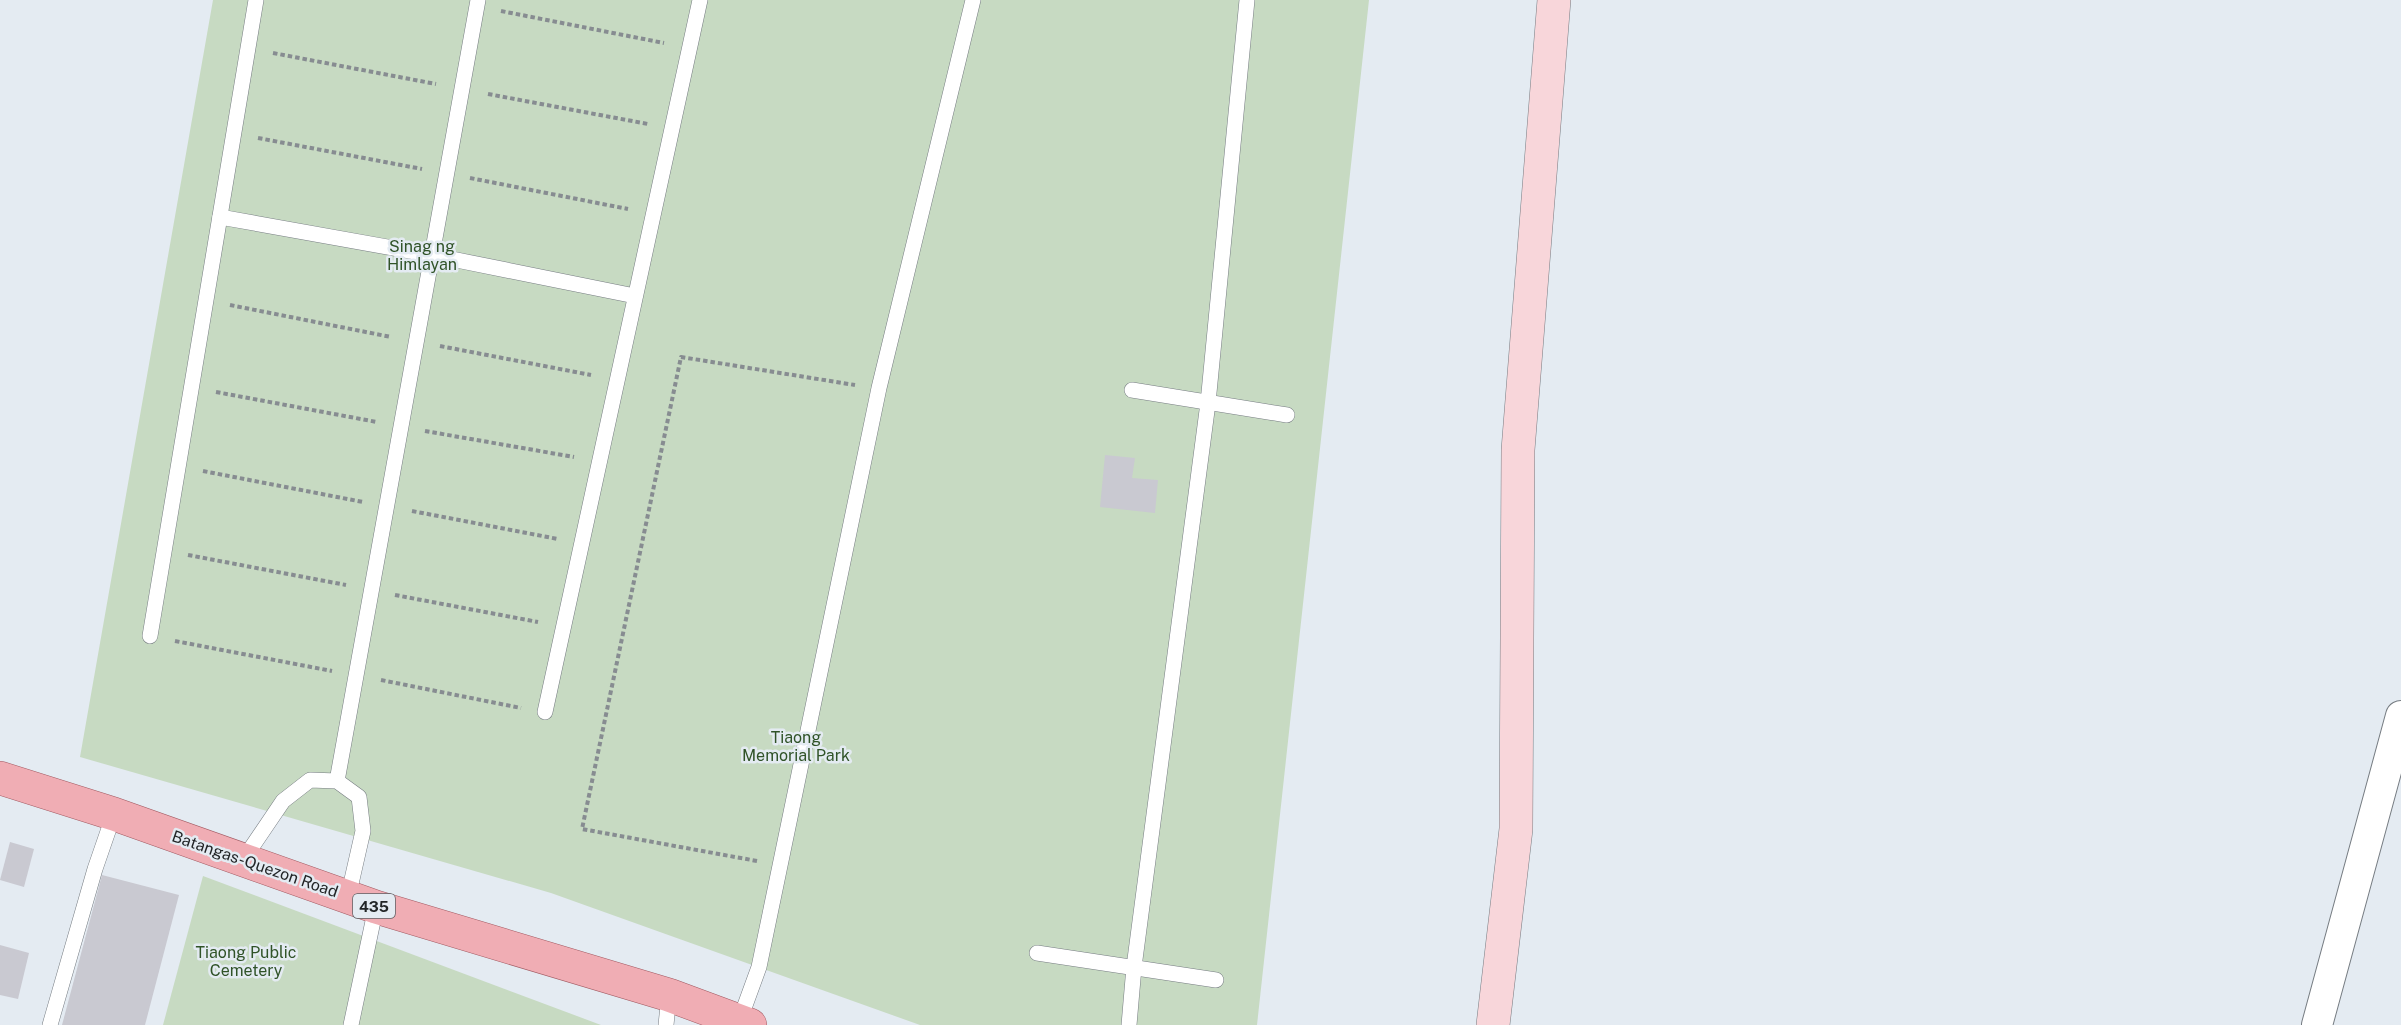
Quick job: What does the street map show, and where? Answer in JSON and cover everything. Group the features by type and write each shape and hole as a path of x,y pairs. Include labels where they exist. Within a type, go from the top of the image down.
{"main road":[{"name":"Batangas-Quezon Road","path":"0,778 114,814 667,1010 744,1023"}],"street":[{"path":"1493,1025 1516,829 1518,450 1554,0"},
{"path":"2316,1025 2401,716"}],"lane":[{"path":"150,636 256,0"},
{"path":"545,712 700,0"},
{"path":"744,1023 759,967 879,388 973,0"},
{"path":"1129,1025 1134,967 1208,403 1247,0"},
{"path":"337,782 478,3"},
{"path":"220,217 432,255 635,296"},
{"path":"1132,390 1287,415"},
{"path":"243,860 283,801 310,780 337,782 359,797 363,831 362,902 371,939 351,1025"},
{"path":"50,1025 95,869 114,814"},
{"path":"1037,953 1216,980"}],"path":[{"path":"478,3 689,48"},
{"path":"780,865 582,830 681,357 879,388"}],"green space":[{"path":"213,0 1369,0 1257,1025 920,1025 551,893 80,757"},
{"name":"Tiaong Public Cemetery","path":"203,876 601,1025 163,1025"}],"building":[{"path":"1105,455 1135,458 1132,478 1158,480 1155,513 1100,507"},
{"path":"10,842 34,849 24,887 0,880"},
{"path":"102,875 179,895 145,1025 62,1025"},
{"path":"0,945 29,953 18,999 0,995"}],"park label":[{"name":"Sinag ng Himlayan","path":"422,255"},
{"name":"Tiaong Memorial Park","path":"796,746"}]}
